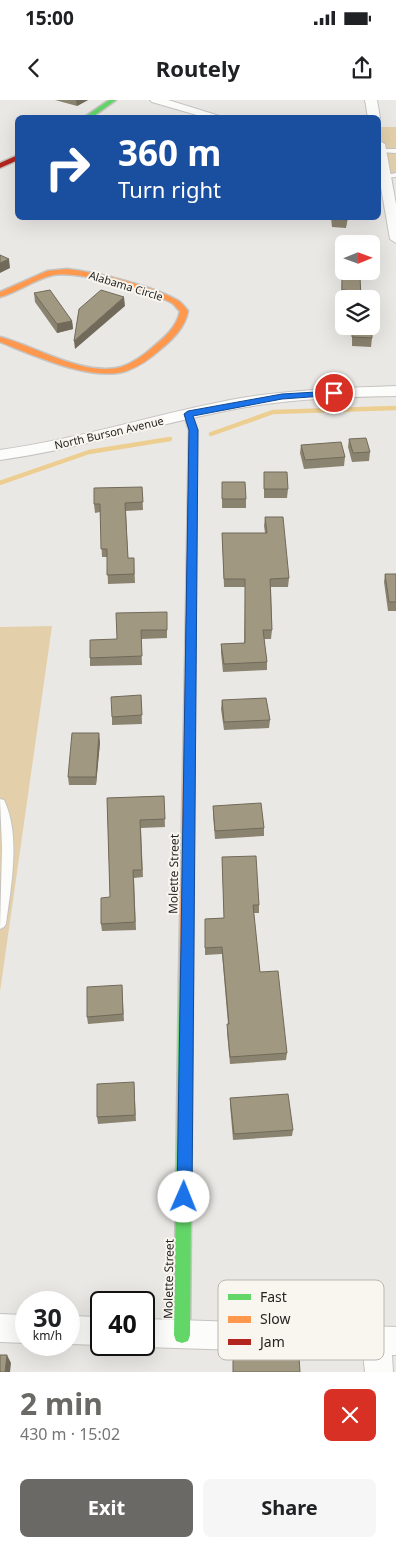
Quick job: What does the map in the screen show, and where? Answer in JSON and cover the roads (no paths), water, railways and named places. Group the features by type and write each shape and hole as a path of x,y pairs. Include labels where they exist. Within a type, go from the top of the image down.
{"street":[{"path":"90,115 113,100"},
{"path":"156,100 211,115"},
{"path":"371,100 374,115"},
{"path":"381,156 390,175 396,237"},
{"path":"0,166 15,158"},
{"name":"Alabama Circle","path":"0,295 50,273 67,271 93,275 147,291 175,302 184,311 184,320 179,328 157,350 142,362 112,372 86,370 0,339"},
{"name":"North Burson Avenue","path":"0,455 69,444 188,414 282,396 396,390"},
{"name":"Molette Street","path":"182,1334 193,430 188,414"},
{"path":"0,1328 15,1329"},
{"path":"155,1333 218,1335"}],"lane":[{"path":"381,154 396,151"},
{"path":"0,803 6,820 8,851 0,924"}],"waterway":[{"path":"211,434 273,412 396,408"},
{"path":"0,483 89,452 170,439"}]}
